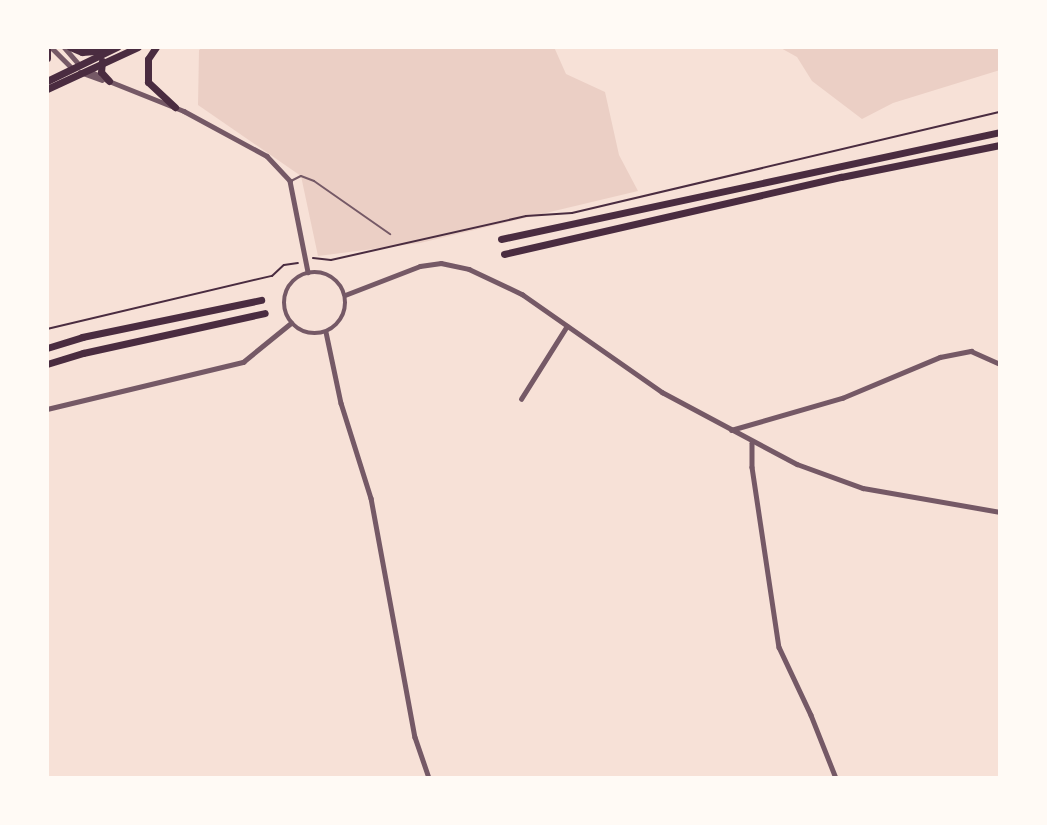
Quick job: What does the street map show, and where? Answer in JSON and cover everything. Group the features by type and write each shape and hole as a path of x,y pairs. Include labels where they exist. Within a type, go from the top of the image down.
{"main road":[{"path":"47,58 49,47"},
{"path":"70,47 82,52 115,48"},
{"path":"101,64 127,47"},
{"path":"79,67 101,64 138,47"},
{"path":"156,47 148,59 148,82 175,107"},
{"path":"47,85 115,48"},
{"path":"101,64 101,72 109,82"},
{"path":"500,239 1000,132"},
{"path":"504,254 841,177 1000,145"},
{"path":"47,348 82,337 261,300"},
{"path":"47,364 83,353 265,313"}],"street":[{"path":"49,47 79,67 109,82 175,107 267,156 290,181 308,272"},
{"path":"64,47 79,67"},
{"path":"345,295 419,266 441,263 469,269 522,294 662,393 752,443 797,464 863,488 1000,512"},
{"path":"308,272 318,272 335,279 345,295 345,313 341,321 326,332 307,333 291,323 284,303 290,283 308,272"},
{"path":"47,409 243,362 291,323"},
{"path":"521,399 567,326"},
{"path":"326,332 341,404 371,498 415,737 429,778"},
{"path":"730,430 842,398 940,356 971,351 1000,364"},
{"path":"752,443 752,467 779,647 806,702 836,778"}],"lane":[{"path":"290,181 301,176 314,181 390,234"}],"path":[{"path":"47,329 272,276 284,265 318,256 331,260 526,216 572,213 1000,113"}],"shaded area":[{"path":"203,47 554,47 566,74 605,92 619,155 638,191 420,243 318,256 301,176 198,105 199,50"},
{"path":"779,47 1000,47 1000,70 893,103 862,119 812,81 797,57"}]}
